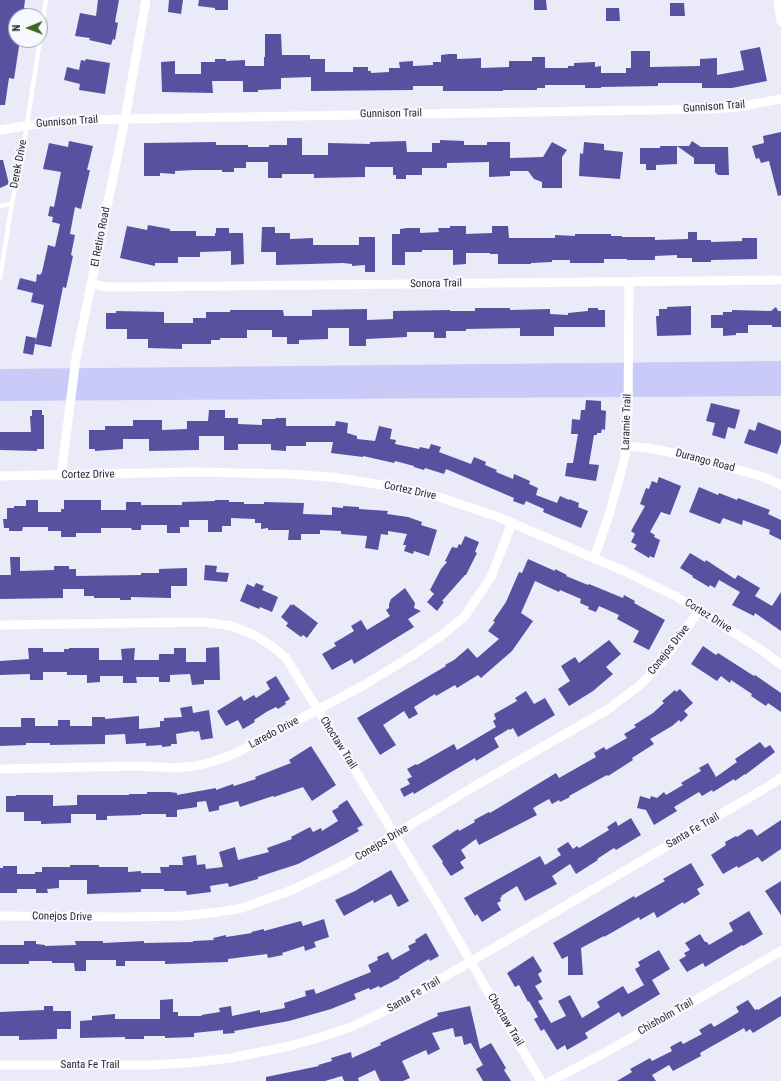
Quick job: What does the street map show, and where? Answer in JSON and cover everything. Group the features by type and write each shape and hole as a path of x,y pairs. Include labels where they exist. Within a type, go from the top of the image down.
{"street":[{"name":"El Retiro Road","path":"60,476 76,358 125,118 146,0"},
{"path":"778,0 781,22"},
{"name":"Gunnison Trail","path":"0,130 56,121 125,118 708,109 738,107 781,99"},
{"name":"Sonora Trail","path":"92,284 114,287 781,280"},
{"name":"Laramie Trail","path":"594,558 609,515 625,457 628,414 628,282"},
{"name":"Durango Road","path":"626,446 680,454 764,477 781,485"},
{"name":"Cortez Drive","path":"0,476 60,476 195,472 286,474 332,477 389,486 439,497 512,523 624,571 698,610 763,651 781,665"},
{"name":"Laredo Drive","path":"0,769 139,766 175,768 195,766 215,761 236,753 366,684 413,655 464,617 491,577 512,523"},
{"name":"Conejos Drive","path":"0,916 182,916 242,908 292,890 346,864 601,714 640,686 662,662 696,615 698,610"},
{"name":"Choctaw Trail","path":"0,625 203,622 232,626 254,635 272,646 286,658 438,905 541,1081"},
{"name":"Santa Fe Trail","path":"0,1065 148,1065 187,1063 231,1058 290,1046 351,1027 383,1012 470,962 781,778"},
{"name":"Chisholm Trail","path":"551,1081 608,1051 781,951"}],"lane":[{"name":"Derek Drive","path":"0,278 12,203 23,150 39,48"},
{"name":"Derek Drive","path":"0,206 12,203"}],"shaded area":[{"path":"781,361 781,396 0,401 0,369"}],"building":[{"path":"0,0 25,0 24,8 8,8 8,48 19,48 14,79 9,78 5,105 0,105"},
{"path":"98,0 119,0 115,22 118,23 115,40 113,39 111,45 89,40 90,38 75,36 80,13 96,16"},
{"path":"169,0 183,0 181,14 168,12"},
{"path":"199,0 228,0 228,10 215,10 215,8 198,6"},
{"path":"534,0 546,0 547,10 534,10"},
{"path":"670,3 684,3 685,16 670,16"},
{"path":"606,8 619,8 620,21 606,21"},
{"path":"265,34 281,34 282,55 310,55 310,59 325,59 325,72 353,72 353,67 368,67 368,71 371,71 371,73 389,72 389,68 400,68 399,62 413,61 413,66 433,65 433,62 441,62 441,55 457,54 457,59 481,58 481,68 509,67 509,61 532,61 532,57 545,57 545,68 568,68 568,66 574,66 574,63 595,62 595,67 601,66 601,73 626,73 626,68 631,68 631,51 650,51 650,67 700,66 700,59 717,58 717,75 744,70 740,51 760,47 767,81 732,88 702,88 702,83 658,83 658,86 601,88 585,88 585,85 545,85 545,88 537,88 537,90 503,91 443,91 443,86 413,86 413,90 311,91 311,77 281,78 281,89 258,90 258,92 243,92 243,81 212,81 213,93 162,92 161,62 175,61 175,74 201,74 201,62 215,62 215,59 226,59 226,61 245,60 245,66 264,66"},
{"path":"86,59 110,63 105,94 79,90 80,84 64,80 67,67 79,70 81,60 85,61"},
{"path":"781,132 781,195 778,196 769,161 761,163 759,158 756,159 752,146 764,143 763,136"},
{"path":"287,138 302,138 302,155 328,155 328,143 370,144 370,142 406,141 407,152 432,152 432,143 440,143 440,140 464,141 464,145 487,145 487,142 510,142 510,158 543,157 552,142 567,150 562,157 562,188 542,188 542,182 534,179 528,171 510,171 510,176 489,177 489,162 447,163 447,168 422,168 422,175 406,175 406,179 396,179 396,175 393,175 393,167 365,167 365,177 314,178 314,174 282,174 282,178 268,178 268,162 246,162 246,168 234,168 234,172 222,172 222,170 195,170 175,171 175,174 160,173 160,176 144,176 144,143 216,142 216,145 248,145 248,147 269,147 269,145 287,145"},
{"path":"69,141 93,146 87,170 90,170 81,209 75,207 70,234 75,235 71,255 73,256 66,288 63,287 51,347 35,344 44,305 31,302 33,293 17,289 20,278 36,282 37,274 40,275 42,272 48,245 55,247 60,224 52,222 53,217 48,216 50,206 54,207 61,172 43,169 49,143 68,147"},
{"path":"692,141 701,147 728,147 729,175 718,175 715,172 715,164 694,164 694,158 677,146 689,146"},
{"path":"584,142 604,144 604,150 623,152 620,179 579,176 580,153 583,154"},
{"path":"677,146 677,164 656,165 656,170 646,170 646,164 640,164 640,148"},
{"path":"0,160 3,160 9,184 0,188"},
{"path":"148,225 170,229 170,231 196,231 196,236 215,236 216,228 229,228 229,233 243,233 244,264 231,265 231,251 200,252 200,257 178,257 178,263 155,263 155,266 120,258 127,226 147,230"},
{"path":"450,226 466,226 466,234 492,233 492,226 508,226 509,238 555,238 555,235 575,236 575,234 611,234 611,236 622,237 655,237 655,240 688,239 688,232 697,232 697,240 711,240 711,242 742,241 742,238 757,238 757,259 692,262 692,258 677,258 677,255 655,256 655,260 604,259 604,263 570,263 570,260 552,260 552,262 531,264 498,264 498,254 466,253 466,264 453,265 453,250 422,250 422,252 405,252 405,265 392,265 392,234 400,234 400,229 407,228 420,228 420,233 439,232 438,228 450,228"},
{"path":"262,227 275,227 275,233 290,233 290,239 313,238 313,245 359,245 359,237 375,237 375,272 365,272 365,265 352,266 352,264 343,263 276,265 276,252 261,252"},
{"path":"691,306 691,335 657,336 656,316 659,316 659,309 667,309 667,307"},
{"path":"776,307 778,311 781,311 781,327 772,327 772,325 748,325 748,333 736,333 736,335 723,336 723,328 711,328 711,315 723,315 723,312 732,312 732,310 771,311"},
{"path":"475,308 510,308 510,310 550,309 550,314 568,315 568,313 588,311 588,308 598,308 598,310 605,310 605,327 554,327 554,336 520,336 520,328 446,331 446,338 434,338 434,332 407,332 407,337 366,339 366,346 349,346 349,328 328,328 328,339 299,340 299,344 287,344 287,337 272,337 272,330 247,330 247,338 220,338 220,340 211,340 211,344 182,344 182,349 148,348 148,339 127,339 127,329 106,329 106,313 116,313 116,311 164,312 164,323 193,323 193,318 206,318 206,312 230,312 230,310 283,310 284,316 312,316 312,310 367,309 367,320 393,319 393,311 475,311"},
{"path":"26,336 36,338 33,355 23,353"},
{"path":"586,400 601,401 601,410 606,411 605,430 602,429 601,433 594,435 589,464 599,465 596,481 565,476 567,463 573,463 578,434 571,434 572,419 580,420 581,410 585,410"},
{"path":"711,403 740,410 735,429 728,427 725,439 712,435 715,423 706,421"},
{"path":"32,410 42,410 42,415 44,415 44,449 37,449 37,451 0,450 0,432 31,432 30,416 32,416"},
{"path":"209,410 225,410 225,418 238,418 238,424 262,425 262,419 276,418 286,418 286,426 335,426 336,421 348,423 347,433 357,436 357,439 375,441 379,426 392,429 390,439 396,440 395,444 419,449 420,447 429,449 431,444 441,447 439,452 471,464 474,457 486,462 485,465 497,470 496,472 513,479 514,474 530,481 529,484 538,488 536,495 557,503 560,496 579,503 578,507 588,511 581,528 543,512 544,509 526,501 524,505 513,501 514,498 446,469 444,474 425,468 424,470 395,461 394,463 363,456 331,453 333,442 306,442 306,446 286,446 286,451 271,450 271,444 238,444 238,450 224,450 224,436 199,436 199,450 149,451 149,439 123,439 123,449 95,451 95,449 89,449 89,430 105,430 105,426 133,426 133,420 162,420 162,430 187,429 187,421 208,421"},
{"path":"758,422 781,431 781,443 777,454 744,443 749,429 755,431"},
{"path":"659,477 681,486 670,515 661,512 650,532 655,535 654,537 660,540 654,558 650,556 649,558 634,549 637,545 631,542 635,534 631,531 645,506 640,504 646,488 649,489 652,481 657,483"},
{"path":"699,487 718,495 719,493 737,500 738,498 770,510 768,514 781,520 781,540 769,534 770,530 743,520 742,525 723,518 720,524 689,512"},
{"path":"26,500 38,500 38,512 61,512 61,509 64,509 64,500 101,500 101,510 126,510 126,502 141,502 141,505 182,505 182,502 215,500 244,502 244,504 264,504 264,502 304,503 303,514 332,515 332,507 359,507 359,509 388,511 387,514 408,517 422,522 421,525 437,530 429,556 414,551 413,554 404,551 406,545 403,545 407,534 388,531 388,535 381,534 378,550 365,548 367,536 341,534 341,531 320,530 320,534 301,534 301,540 288,540 289,530 268,530 268,528 261,529 261,523 255,523 255,519 231,518 231,526 222,526 222,532 208,532 208,520 189,520 189,527 180,527 180,533 167,533 167,525 141,525 141,530 132,530 131,528 101,528 101,533 76,533 76,537 61,537 61,531 48,531 48,527 23,527 22,531 9,531 9,528 4,528 3,519 7,519 7,508 14,508 14,506 26,506"},
{"path":"465,536 479,542 475,552 477,553 466,575 442,601 444,602 437,611 427,602 434,594 430,590 441,569 447,562 445,561 452,547 457,548 459,544 461,545"},
{"path":"690,553 705,562 706,560 735,579 738,575 760,588 755,596 772,606 781,592 781,631 755,613 754,616 732,605 740,592 719,580 715,588 710,585 709,587 680,568"},
{"path":"10,557 20,557 20,571 54,570 54,566 69,566 69,569 76,569 76,576 141,575 141,573 159,573 159,569 187,568 187,586 171,586 171,598 131,597 131,600 120,600 120,598 94,598 94,596 84,596 84,589 63,589 63,598 0,599 0,575 11,575"},
{"path":"528,559 555,571 555,569 567,575 566,576 588,585 589,584 623,598 624,595 635,601 634,603 665,620 649,650 633,642 639,631 617,619 619,615 599,606 596,612 588,609 589,607 580,603 581,599 560,590 559,592 535,581 521,613 533,621 512,651 481,678 478,675 457,688 455,685 436,696 435,694 414,707 418,714 409,719 404,711 383,725 396,745 380,755 357,718 446,666 445,665 454,660 468,648 477,658 499,639 488,631 495,622 493,621 506,602 519,572 522,573"},
{"path":"205,565 217,566 216,572 229,573 227,582 204,580"},
{"path":"256,583 264,586 262,590 278,597 272,612 260,607 259,609 240,601 247,584 254,587"},
{"path":"405,588 415,603 414,608 421,611 408,619 414,627 354,664 352,659 332,670 322,654 336,646 334,643 354,631 351,626 361,620 367,630 390,616 386,610 389,608 391,599"},
{"path":"291,604 318,623 307,638 303,635 301,637 286,626 288,623 281,617"},
{"path":"609,640 621,654 606,667 613,674 593,691 569,706 558,689 570,681 561,666 575,657 579,663"},
{"path":"703,646 716,655 718,653 754,676 755,675 781,693 781,712 768,703 766,706 751,696 752,694 731,680 730,683 721,676 717,681 691,664"},
{"path":"219,647 220,680 204,680 204,684 192,685 190,674 170,675 170,682 159,682 159,677 136,677 137,683 123,683 123,676 100,676 100,682 87,683 87,675 67,675 67,672 43,672 43,680 30,680 30,674 0,675 0,661 29,659 28,648 43,648 43,652 64,652 64,649 69,648 99,648 99,660 122,660 121,649 135,648 134,660 159,660 159,654 174,654 174,648 186,648 186,662 206,662 206,648"},
{"path":"276,676 290,699 285,702 286,704 278,709 276,707 268,711 254,720 255,722 243,729 238,720 226,726 217,711 241,696 244,701 254,695 256,698 270,689 266,682"},
{"path":"680,689 693,703 684,711 688,715 681,722 679,720 650,739 654,744 608,776 607,775 560,802 559,800 552,804 549,799 533,808 537,815 479,845 476,839 461,850 466,858 460,862 464,868 451,876 432,846 458,829 459,831 475,822 474,820 489,812 490,813 556,773 559,778 596,757 594,753 604,747 606,750 627,738 624,734 636,727 634,725 653,713 664,703 662,701 675,690 676,692"},
{"path":"526,691 534,704 545,698 555,715 518,737 513,728 510,730 509,729 494,738 499,747 476,761 475,758 414,794 413,792 404,797 400,789 410,784 407,779 412,777 407,769 454,744 457,750 496,727 493,721 496,719 494,714 517,701 515,698"},
{"path":"192,706 193,713 209,710 213,738 201,740 199,731 193,731 176,734 177,744 162,747 162,745 146,746 146,743 126,744 125,734 105,735 105,744 50,745 50,743 26,743 26,745 0,746 0,727 21,727 21,718 35,718 35,726 58,726 58,720 70,720 70,726 92,726 92,717 105,717 105,719 139,716 139,729 160,727 160,721 164,721 164,718 182,717 180,708"},
{"path":"760,742 765,748 770,745 775,752 735,781 734,779 713,792 712,790 702,796 699,792 674,807 677,811 654,825 646,810 637,808 640,796 650,799 651,796 657,798 664,792 666,795 683,785 681,783 701,771 699,768 708,763 716,777 737,762 735,759"},
{"path":"311,746 336,785 312,801 303,787 240,807 238,801 219,806 219,810 209,812 206,801 197,802 197,807 177,810 177,817 166,817 166,814 141,814 107,816 107,820 96,820 96,814 71,814 71,823 41,824 41,821 24,821 24,812 6,812 6,796 53,795 53,806 77,805 77,795 129,795 147,794 147,792 170,792 177,793 177,795 216,788 216,790 233,784 234,786 256,779 255,777 291,763 289,760"},
{"path":"347,800 363,825 357,828 359,831 298,864 258,877 258,879 229,887 228,883 210,886 211,892 187,895 186,891 141,889 141,892 87,894 87,880 59,880 59,888 47,889 48,893 36,893 36,889 17,889 17,893 0,893 0,868 3,868 3,866 17,866 17,874 35,874 35,872 42,872 42,867 70,867 70,865 128,867 128,872 141,871 141,873 161,873 160,867 169,867 169,865 183,865 182,857 196,855 197,865 205,864 206,869 223,867 219,852 235,847 238,860 269,852 267,848 292,839 291,837 310,827 313,832 321,828 322,831 338,821 332,811"},
{"path":"631,818 641,835 616,850 614,848 576,874 570,864 552,876 557,884 525,901 517,886 501,896 501,901 497,903 501,910 482,922 477,914 475,916 464,898 540,856 545,865 561,855 557,849 568,842 573,849 577,846 579,848 609,830 607,827 616,821 618,826"},
{"path":"781,820 781,849 762,862 758,857 723,874 711,855 726,845 725,842 736,836 737,837 749,829 752,829 757,836"},
{"path":"691,863 704,885 697,889 700,894 684,904 683,902 657,918 654,912 640,920 639,917 581,948 583,975 568,975 568,956 562,959 553,943 634,896 635,898 665,881 663,879"},
{"path":"391,870 409,901 398,907 391,894 374,903 373,900 344,916 335,900 355,891"},
{"path":"781,881 781,915 765,891"},
{"path":"749,911 763,934 705,967 703,963 687,972 679,960 686,956 684,953 690,950 685,943 700,934 709,945 733,931 729,923"},
{"path":"324,919 329,937 314,942 316,947 305,951 304,946 282,953 283,955 268,958 267,954 228,959 228,962 165,964 165,961 125,961 125,966 116,966 116,960 86,960 86,971 75,971 74,963 52,963 52,961 29,961 29,964 0,964 0,945 24,945 24,941 36,941 36,944 45,946 76,945 75,941 103,941 103,943 144,941 144,943 193,942 214,940 213,938 226,935 226,937 252,933 251,932 264,929 264,931 301,921 303,926"},
{"path":"426,933 439,956 430,961 429,959 399,977 400,978 380,988 379,986 370,990 369,988 354,994 356,999 331,1009 289,1021 234,1031 235,1033 223,1034 223,1030 194,1033 194,1037 165,1038 165,1036 144,1036 144,1039 125,1039 125,1037 80,1038 80,1021 92,1020 92,1016 115,1014 115,1019 160,1019 160,1000 173,999 173,1012 178,1012 178,1016 202,1016 201,1015 220,1012 219,1008 231,1006 232,1016 260,1010 260,1013 285,1008 284,1003 306,996 305,991 314,989 316,994 371,972 368,965 378,960 377,957 388,952 392,960 410,950 408,946 416,942 415,940"},
{"path":"659,950 670,969 652,980 660,994 622,1017 619,1012 585,1033 588,1038 567,1050 565,1045 557,1050 544,1029 541,1031 534,1019 538,1017 529,1001 528,1002 519,985 515,987 507,973 533,956 542,971 538,974 542,982 535,986 543,999 538,1001 551,1023 566,1016 558,1001 570,995 582,1018 600,1007 597,1002 623,986 628,994 644,985 635,969 640,966 638,962"},
{"path":"781,996 781,1016 753,1033 750,1029 746,1032 744,1028 700,1053 701,1056 673,1071 669,1065 652,1075 656,1081 617,1081 632,1072 630,1069 650,1058 652,1061 672,1051 670,1047 681,1041 683,1044 702,1034 699,1030 711,1023 714,1027 739,1012 736,1007 748,1000 755,1010 758,1010"},
{"path":"44,1006 53,1006 53,1011 71,1011 71,1029 57,1029 57,1039 19,1040 19,1036 0,1036 0,1012 44,1010"},
{"path":"470,1006 480,1049 491,1043 506,1068 504,1070 511,1081 483,1081 476,1069 483,1065 471,1043 464,1045 462,1036 455,1037 453,1028 432,1033 440,1049 428,1055 426,1050 402,1061 410,1078 403,1081 380,1081 375,1070 358,1078 359,1081 344,1081 342,1076 325,1081 266,1081 266,1077 319,1066 318,1065 332,1061 331,1058 351,1052 352,1058 438,1016 437,1013"}]}
